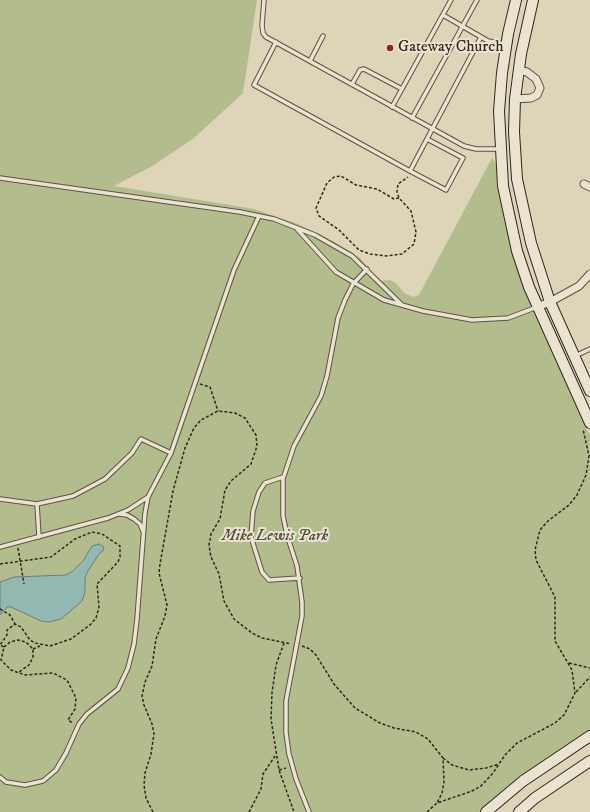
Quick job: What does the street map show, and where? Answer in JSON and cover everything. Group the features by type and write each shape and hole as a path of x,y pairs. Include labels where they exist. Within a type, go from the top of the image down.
{"main road":[{"path":"516,0 506,44 499,111 503,186 517,251 537,307 587,420"},
{"path":"533,0 518,70 515,99 515,150 517,178 531,243 550,302 590,390"},
{"path":"500,150 515,150"},
{"path":"486,812 523,781 590,736"},
{"path":"519,812 548,789 590,761"}],"street":[{"path":"515,99 531,98 537,95 540,88 536,79 527,72 518,70"},
{"path":"537,307 550,302 579,286 590,274"}],"lane":[{"path":"264,0 263,33 276,42 464,146 476,149 500,150"},
{"path":"392,107 452,0"},
{"path":"412,118 477,0"},
{"path":"443,15 488,41 506,44"},
{"path":"310,61 323,36"},
{"path":"411,171 481,37"},
{"path":"276,42 254,85 446,190 463,158 427,139"},
{"path":"352,84 360,70 364,69 402,89"},
{"path":"0,178 274,219 315,235 352,256 367,269 401,304"},
{"path":"0,777 6,782 25,785 43,781 56,770 66,754 78,726 87,714 118,689 128,668 138,619 145,513 148,497 171,453 234,270 259,216"},
{"path":"296,228 336,272 354,284 384,300 423,312 472,320 508,318 537,307"},
{"path":"309,812 302,798 292,767 286,733 286,701 302,616 300,578 287,536 283,516 283,477 294,446 320,396 327,376 338,318 354,284 367,269"},
{"path":"575,356 590,349"},
{"path":"0,499 37,504 73,496 90,488 120,466 132,453 141,438 171,453"},
{"path":"283,477 264,483 259,492 253,510 251,537 262,572 269,580 300,578"},
{"path":"0,547 118,514 128,510 148,497"},
{"path":"37,504 39,537"},
{"path":"118,514 127,515 134,519 140,524 144,534"}],"path":[{"path":"399,198 394,199 377,189 356,185 340,176 334,177 327,183 316,208 319,216 339,230 359,250 370,254 394,256 408,249 416,239 416,232 411,211 399,198 397,192 398,184 406,180 411,171"},
{"path":"196,382 210,387 218,412"},
{"path":"153,812 146,798 144,785 145,773 151,754 154,734 142,696 145,682 152,666 156,639 165,616 167,605 159,573 160,564 173,491 185,448 194,428 200,420 218,412 226,411 235,413 245,418 256,435 257,446 251,464 231,482 225,490 220,519 211,534 208,545 211,557 219,574 224,601 234,619 252,633 262,638 284,642 310,650 316,655 334,684 355,708 380,723 394,728 416,732 428,739 443,758 452,765 469,770 478,770 499,764"},
{"path":"575,693 574,681 569,663 555,641 555,597 536,560 535,550 540,530 548,521 569,505 577,495 586,475 589,456 587,420"},
{"path":"0,564 20,560 52,557 74,539 96,532 114,541 121,550 118,562 97,584 99,607 96,618 91,624 71,639 50,646 40,645 28,637 21,627 15,624 7,612 0,609"},
{"path":"17,542 24,584"},
{"path":"4,647 0,645 7,635 7,630 15,624"},
{"path":"26,642 28,637"},
{"path":"18,673 29,665 33,657 33,650 26,642 14,640 4,647 1,660 6,667 18,673 25,675 48,672 67,680 76,698 75,709 68,720 78,726"},
{"path":"284,642 276,665 272,693 271,719 278,770 294,812"},
{"path":"33,650 40,645"},
{"path":"569,663 590,668"},
{"path":"437,803 472,791 481,786 488,780 499,764 517,743 555,723 564,715 575,693 590,677"},
{"path":"249,812 261,789 265,770 275,756"},
{"path":"427,812 437,803 442,793 444,782 443,758"},
{"path":"278,770 292,767"}],"green space":[{"name":"Mike Lewis Park","path":"0,0 257,0 243,93 194,138 154,165 114,186 254,209 296,223 333,241 360,258 379,281 390,280 396,283 404,293 413,297 419,295 492,158 496,164 507,228 519,274 540,326 590,436 590,731 536,765 479,812 0,812"}],"water":[{"path":"99,544 104,547 103,551 99,554 85,578 85,592 82,601 61,619 49,622 41,621 11,607 7,607 0,615 0,582 14,577 66,575 73,571 83,561 92,546"}],"place":[{"name":"Gateway Church","path":"390,48"}]}
